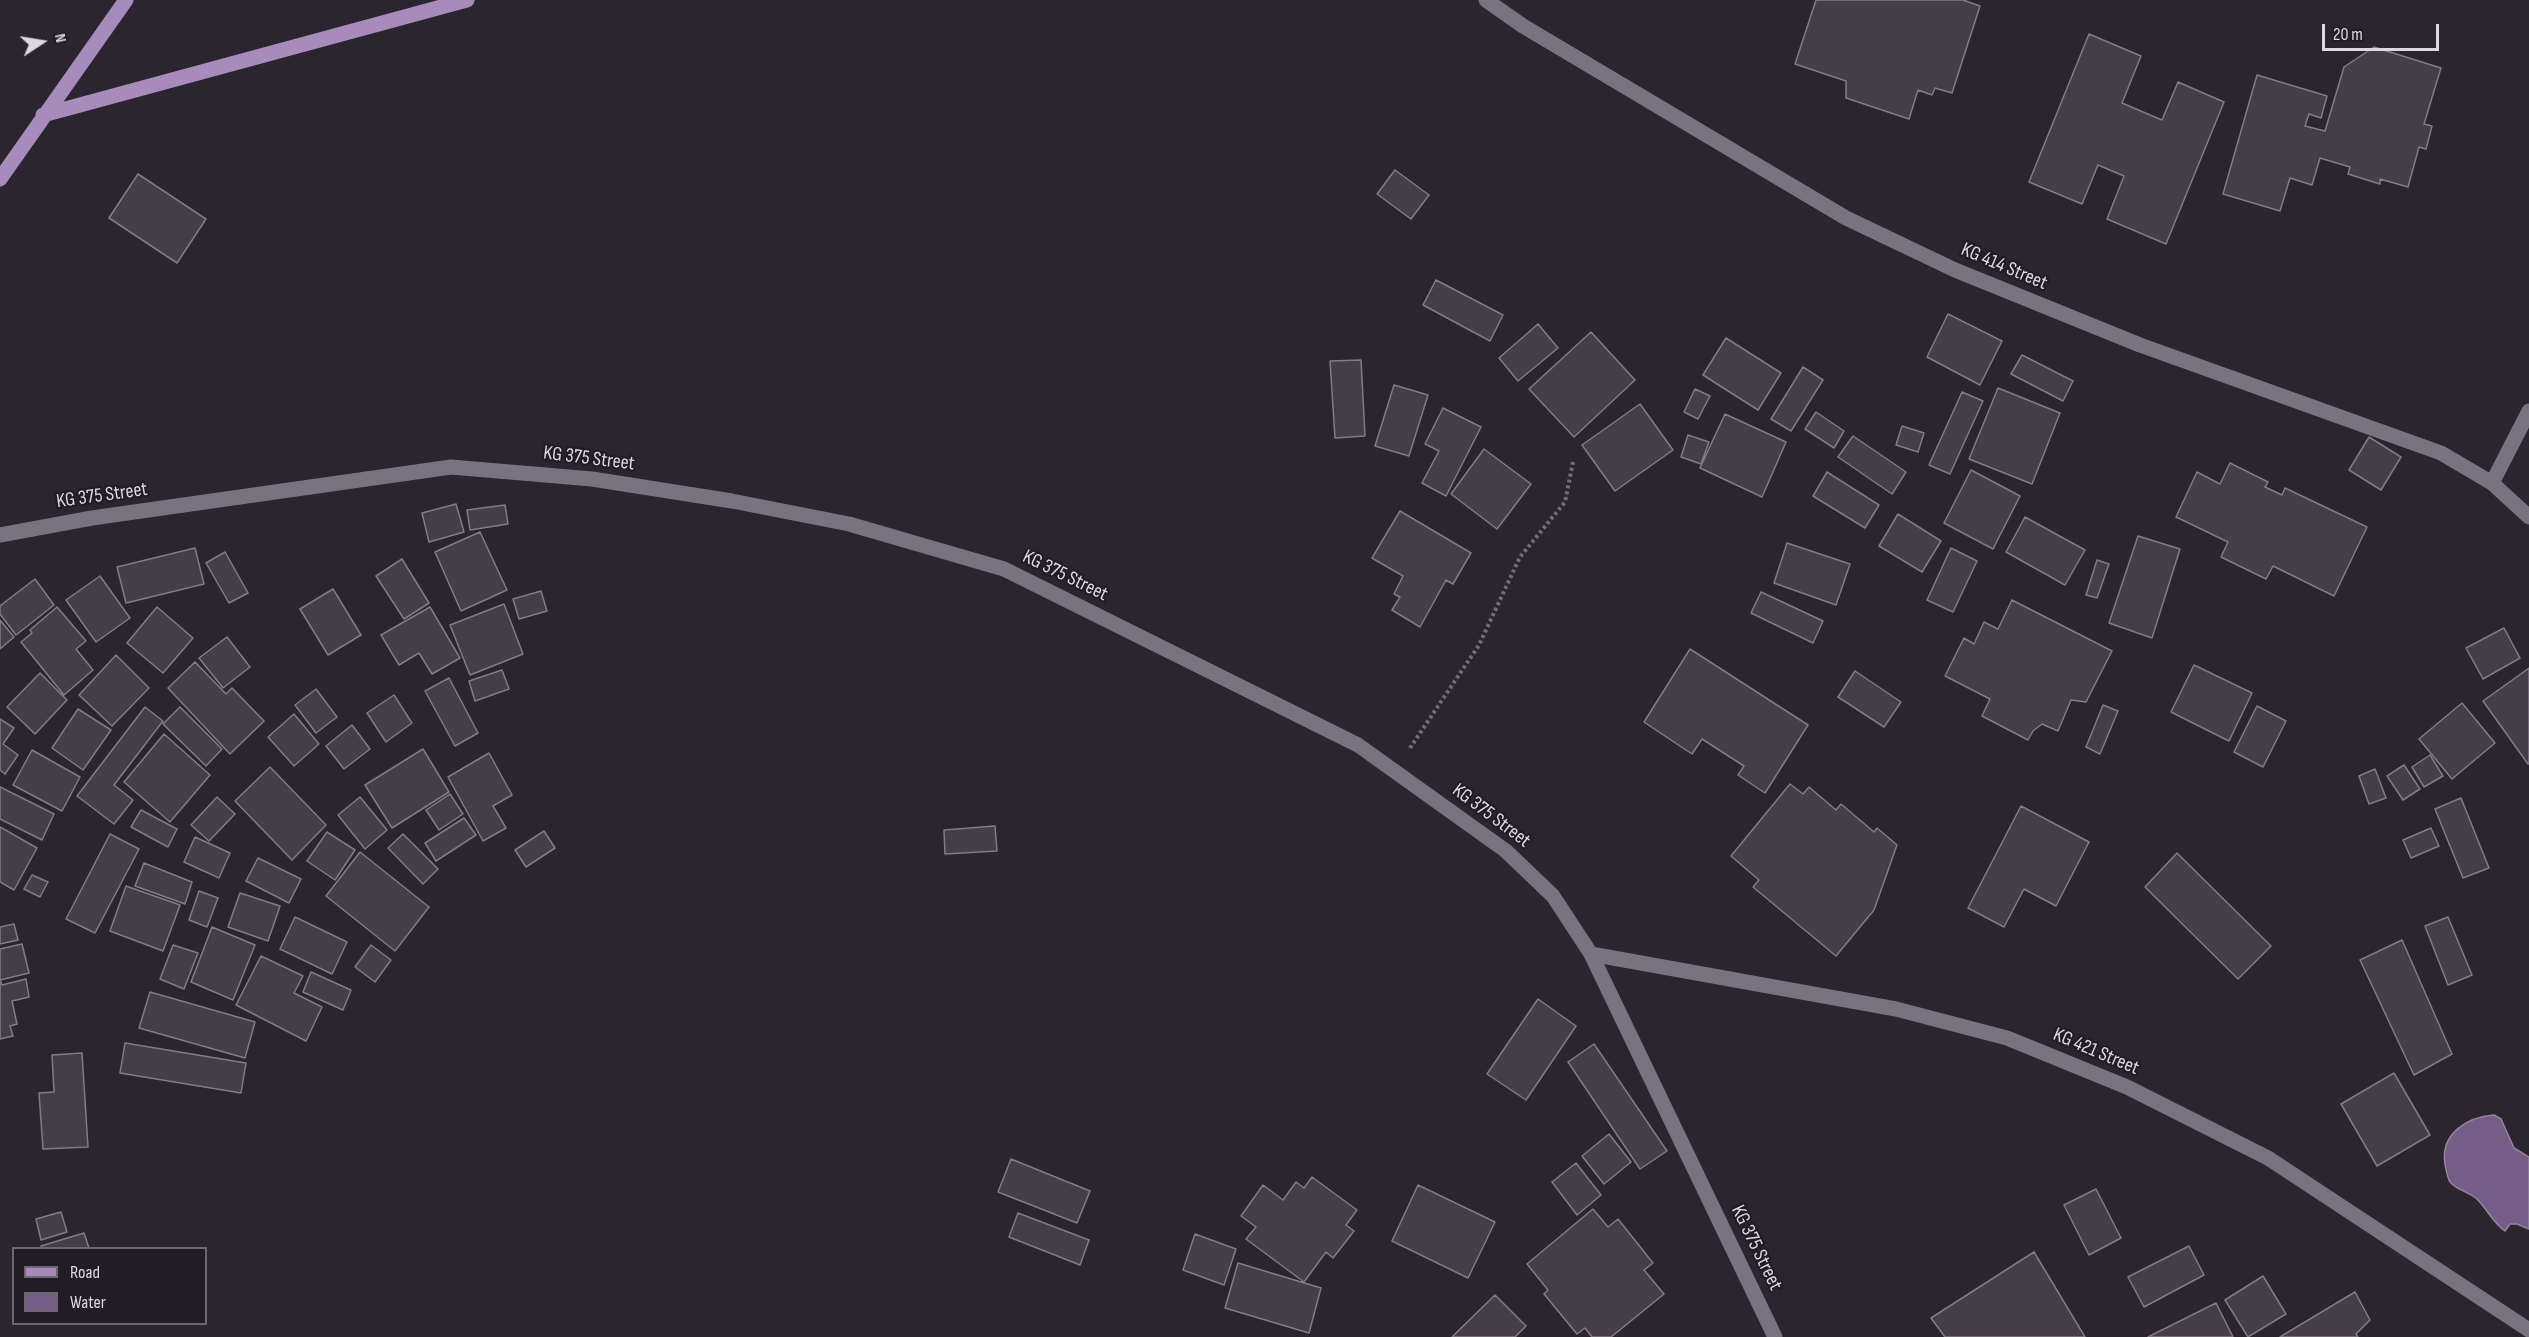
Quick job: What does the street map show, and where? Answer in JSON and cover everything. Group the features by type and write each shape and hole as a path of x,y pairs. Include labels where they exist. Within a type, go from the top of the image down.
{"main road":[{"path":"0,179 126,0"},
{"path":"43,115 467,0"}],"street":[{"name":"KG 414 Street","path":"1486,0 1523,26 1846,218 1955,270 2140,345 2441,453 2492,483 2529,517"},
{"path":"2492,483 2529,411"},
{"name":"KG 375 Street","path":"0,535 92,518 451,467 592,478 732,501 849,524 1004,570 1358,745 1506,851 1553,896 1591,954 1775,1337"},
{"name":"KG 421 Street","path":"1591,954 1896,1009 2007,1038 2127,1087 2268,1158 2529,1330"}],"path":[{"path":"1395,771 1479,645 1520,557 1566,502 1574,462"}],"water":[{"path":"2494,1115 2501,1119 2514,1148 2529,1157 2529,1229 2510,1224 2505,1231 2477,1199 2453,1185 2447,1175 2445,1153 2451,1135 2466,1123"}],"building":[{"path":"1816,0 1963,0 1980,6 1952,93 1935,88 1932,95 1918,90 1909,119 1846,98 1846,81 1795,64"},
{"path":"2089,34 2141,56 2122,103 2162,120 2178,82 2224,102 2166,244 2107,219 2124,176 2098,165 2082,204 2029,182"},
{"path":"2374,47 2441,68 2424,124 2432,126 2426,149 2419,147 2408,187 2380,179 2380,184 2348,174 2350,167 2320,158 2312,185 2290,178 2280,211 2223,194 2257,75 2327,96 2321,118 2309,114 2305,126 2325,131 2344,67"},
{"path":"1395,170 1429,195 1411,219 1377,194"},
{"path":"138,174 206,219 177,263 109,218"},
{"path":"1436,280 1503,315 1490,341 1423,305"},
{"path":"1948,314 2002,341 1980,385 1927,357"},
{"path":"1538,324 1558,348 1518,381 1499,358"},
{"path":"1591,332 1635,380 1574,437 1529,389"},
{"path":"1726,338 1781,373 1758,410 1703,375"},
{"path":"2022,355 2073,381 2063,401 2011,374"},
{"path":"1361,360 1365,436 1335,438 1330,361"},
{"path":"1803,367 1823,380 1791,431 1771,419"},
{"path":"1394,385 1428,395 1409,456 1375,446"},
{"path":"1998,388 2060,413 2032,484 1969,459"},
{"path":"1695,389 1710,396 1698,419 1684,412"},
{"path":"1962,392 1983,401 1950,474 1929,465"},
{"path":"1640,404 1673,450 1615,491 1582,445"},
{"path":"1443,408 1481,427 1446,496 1422,483 1439,451 1425,444"},
{"path":"1816,412 1844,431 1834,448 1805,429"},
{"path":"1725,414 1786,442 1762,497 1700,468"},
{"path":"1902,426 1924,433 1918,452 1896,445"},
{"path":"1688,435 1709,442 1701,464 1681,457"},
{"path":"1853,436 1906,472 1892,494 1838,457"},
{"path":"2369,437 2401,457 2381,490 2349,470"},
{"path":"1484,449 1531,484 1497,529 1451,494"},
{"path":"2230,463 2268,482 2265,487 2282,495 2285,488 2367,527 2334,596 2273,566 2266,579 2221,557 2228,542 2176,517 2197,472 2220,484"},
{"path":"1971,470 2020,496 1993,549 1944,523"},
{"path":"1827,472 1879,505 1865,528 1813,496"},
{"path":"456,504 464,532 429,542 422,513"},
{"path":"505,505 508,524 470,530 467,510"},
{"path":"1400,511 1471,553 1453,584 1446,580 1420,627 1392,610 1400,597 1394,594 1403,576 1372,558"},
{"path":"1898,514 1941,541 1922,572 1879,546"},
{"path":"2025,517 2085,550 2065,585 2006,552"},
{"path":"480,532 507,590 461,611 435,552"},
{"path":"2138,536 2180,549 2152,638 2109,623"},
{"path":"1787,543 1850,564 1836,605 1774,583"},
{"path":"195,548 204,584 126,603 117,567"},
{"path":"1951,548 1977,561 1953,612 1927,600"},
{"path":"225,552 248,593 229,603 206,563"},
{"path":"402,559 429,603 404,619 376,576"},
{"path":"2097,560 2109,564 2097,598 2086,595"},
{"path":"100,576 130,618 96,642 66,600"},
{"path":"35,579 54,605 16,635 0,614 0,606"},
{"path":"333,589 361,635 328,655 300,609"},
{"path":"541,591 547,611 519,619 513,599"},
{"path":"1761,592 1823,621 1813,643 1751,613"},
{"path":"2012,600 2112,651 2086,702 2071,700 2058,731 2042,724 2033,731 2028,740 1982,716 1990,699 1945,676 1964,638 1974,644 1984,622 1998,629"},
{"path":"504,604 523,654 470,675 450,625"},
{"path":"57,607 86,641 76,649 93,670 64,695 21,642 32,633 30,630"},
{"path":"157,607 193,638 163,673 127,643"},
{"path":"430,607 460,658 432,674 419,653 399,665 381,635"},
{"path":"0,620 14,637 0,649"},
{"path":"2504,628 2520,658 2483,679 2466,648"},
{"path":"227,637 250,667 223,688 199,658"},
{"path":"1690,649 1808,725 1765,793 1738,775 1744,766 1702,739 1692,754 1644,722"},
{"path":"116,655 149,688 112,726 79,695"},
{"path":"195,662 226,694 232,688 264,721 230,754 168,688"},
{"path":"2194,665 2252,693 2229,741 2171,712"},
{"path":"2529,668 2529,764 2528,764 2483,701"},
{"path":"502,670 509,689 475,701 469,681"},
{"path":"1855,671 1901,702 1884,727 1838,697"},
{"path":"40,673 67,700 35,734 7,707"},
{"path":"449,678 478,733 455,746 425,691"},
{"path":"316,689 337,717 316,733 295,705"},
{"path":"394,695 412,723 386,742 367,713"},
{"path":"2462,703 2495,743 2452,779 2419,739"},
{"path":"2103,705 2118,711 2100,754 2086,747"},
{"path":"2257,706 2286,721 2263,767 2234,752"},
{"path":"145,707 163,721 114,785 133,800 114,824 77,796"},
{"path":"180,707 222,749 206,766 163,724"},
{"path":"78,709 111,730 83,770 52,748"},
{"path":"294,714 319,744 294,766 268,737"},
{"path":"0,719 14,728 3,744 18,755 5,774 0,770"},
{"path":"352,725 370,749 344,769 326,746"},
{"path":"164,734 210,775 170,822 124,782"},
{"path":"423,749 449,792 392,828 365,785"},
{"path":"32,750 80,777 62,811 13,785"},
{"path":"489,753 512,795 493,806 506,828 483,841 448,777"},
{"path":"2430,755 2443,776 2424,787 2412,767"},
{"path":"2404,765 2420,789 2403,800 2387,776"},
{"path":"270,767 326,825 292,860 235,801"},
{"path":"2375,769 2386,798 2369,804 2359,776"},
{"path":"1790,784 1803,794 1809,787 1836,810 1841,804 1874,832 1877,828 1897,845 1874,910 1836,956 1753,887 1759,880 1731,856"},
{"path":"0,787 54,814 42,840 0,819"},
{"path":"450,794 463,814 439,830 426,810"},
{"path":"217,797 235,814 209,841 191,825"},
{"path":"360,797 387,830 365,849 338,815"},
{"path":"2461,798 2489,868 2463,878 2435,809"},
{"path":"2021,806 2089,842 2056,906 2024,889 2004,927 1968,908"},
{"path":"141,810 177,829 168,847 131,827"},
{"path":"464,818 476,835 436,861 425,843"},
{"path":"995,826 997,851 945,854 944,830"},
{"path":"0,827 37,848 14,890 0,882"},
{"path":"2431,828 2439,846 2411,858 2403,840"},
{"path":"544,831 555,848 526,867 515,850"},
{"path":"327,832 355,850 335,880 307,861"},
{"path":"110,834 139,849 95,933 66,919"},
{"path":"403,834 438,869 423,884 388,848"},
{"path":"195,837 230,853 219,878 184,862"},
{"path":"360,852 429,907 395,951 326,896"},
{"path":"2177,853 2271,946 2238,979 2145,887"},
{"path":"258,858 301,879 289,903 246,881"},
{"path":"144,863 192,882 185,904 135,886"},
{"path":"32,875 48,882 40,897 24,889"},
{"path":"126,886 180,905 163,951 110,931"},
{"path":"199,891 218,898 207,927 189,920"},
{"path":"240,893 280,906 268,941 228,927"},
{"path":"295,917 347,942 332,974 280,949"},
{"path":"2448,917 2472,975 2448,985 2425,926"},
{"path":"14,924 18,940 0,944 0,927"},
{"path":"212,927 255,945 233,1000 191,982"},
{"path":"2402,940 2452,1054 2414,1075 2360,960"},
{"path":"22,944 29,973 0,980 0,949"},
{"path":"173,945 198,953 184,989 160,979"},
{"path":"371,945 391,960 375,982 355,967"},
{"path":"261,956 303,976 294,993 322,1007 306,1041 236,1005"},
{"path":"311,972 351,990 343,1010 303,992"},
{"path":"26,979 29,997 12,1001 17,1024 10,1026 13,1036 0,1039 0,980 2,985"},
{"path":"150,992 255,1022 245,1058 139,1028"},
{"path":"1538,999 1576,1026 1526,1100 1487,1074"},
{"path":"125,1043 246,1063 241,1093 120,1073"},
{"path":"1594,1044 1667,1151 1640,1169 1568,1062"},
{"path":"82,1053 88,1147 43,1149 39,1093 54,1092 52,1055"},
{"path":"2394,1073 2430,1135 2377,1166 2341,1104"},
{"path":"1609,1134 1631,1162 1604,1184 1582,1156"},
{"path":"1011,1159 1090,1191 1077,1223 998,1192"},
{"path":"1576,1163 1601,1195 1577,1215 1552,1182"},
{"path":"1312,1177 1357,1210 1346,1225 1354,1231 1333,1258 1326,1252 1304,1282 1246,1239 1256,1227 1241,1216 1263,1185 1283,1200 1296,1182 1304,1188"},
{"path":"1418,1185 1495,1222 1468,1278 1392,1241"},
{"path":"2096,1189 2121,1238 2089,1255 2064,1205"},
{"path":"1593,1209 1608,1227 1618,1219 1653,1263 1644,1270 1664,1294 1611,1337 1592,1337 1585,1328 1577,1334 1544,1294 1548,1290 1527,1264"},
{"path":"61,1212 67,1232 41,1240 36,1219"},
{"path":"1018,1213 1089,1240 1080,1265 1009,1237"},
{"path":"84,1233 89,1247 42,1247"},
{"path":"1195,1234 1236,1249 1224,1285 1183,1270"},
{"path":"2189,1246 2204,1275 2144,1307 2128,1277"},
{"path":"2034,1252 2085,1337 1945,1337 1931,1318"},
{"path":"1238,1263 1321,1288 1309,1333 1225,1308"},
{"path":"2263,1276 2286,1314 2248,1337 2225,1300"},
{"path":"2355,1292 2370,1320 2356,1334 2358,1337 2280,1337"},
{"path":"1495,1295 1526,1326 1515,1337 1452,1337"},
{"path":"2216,1303 2233,1337 2148,1337"}]}
